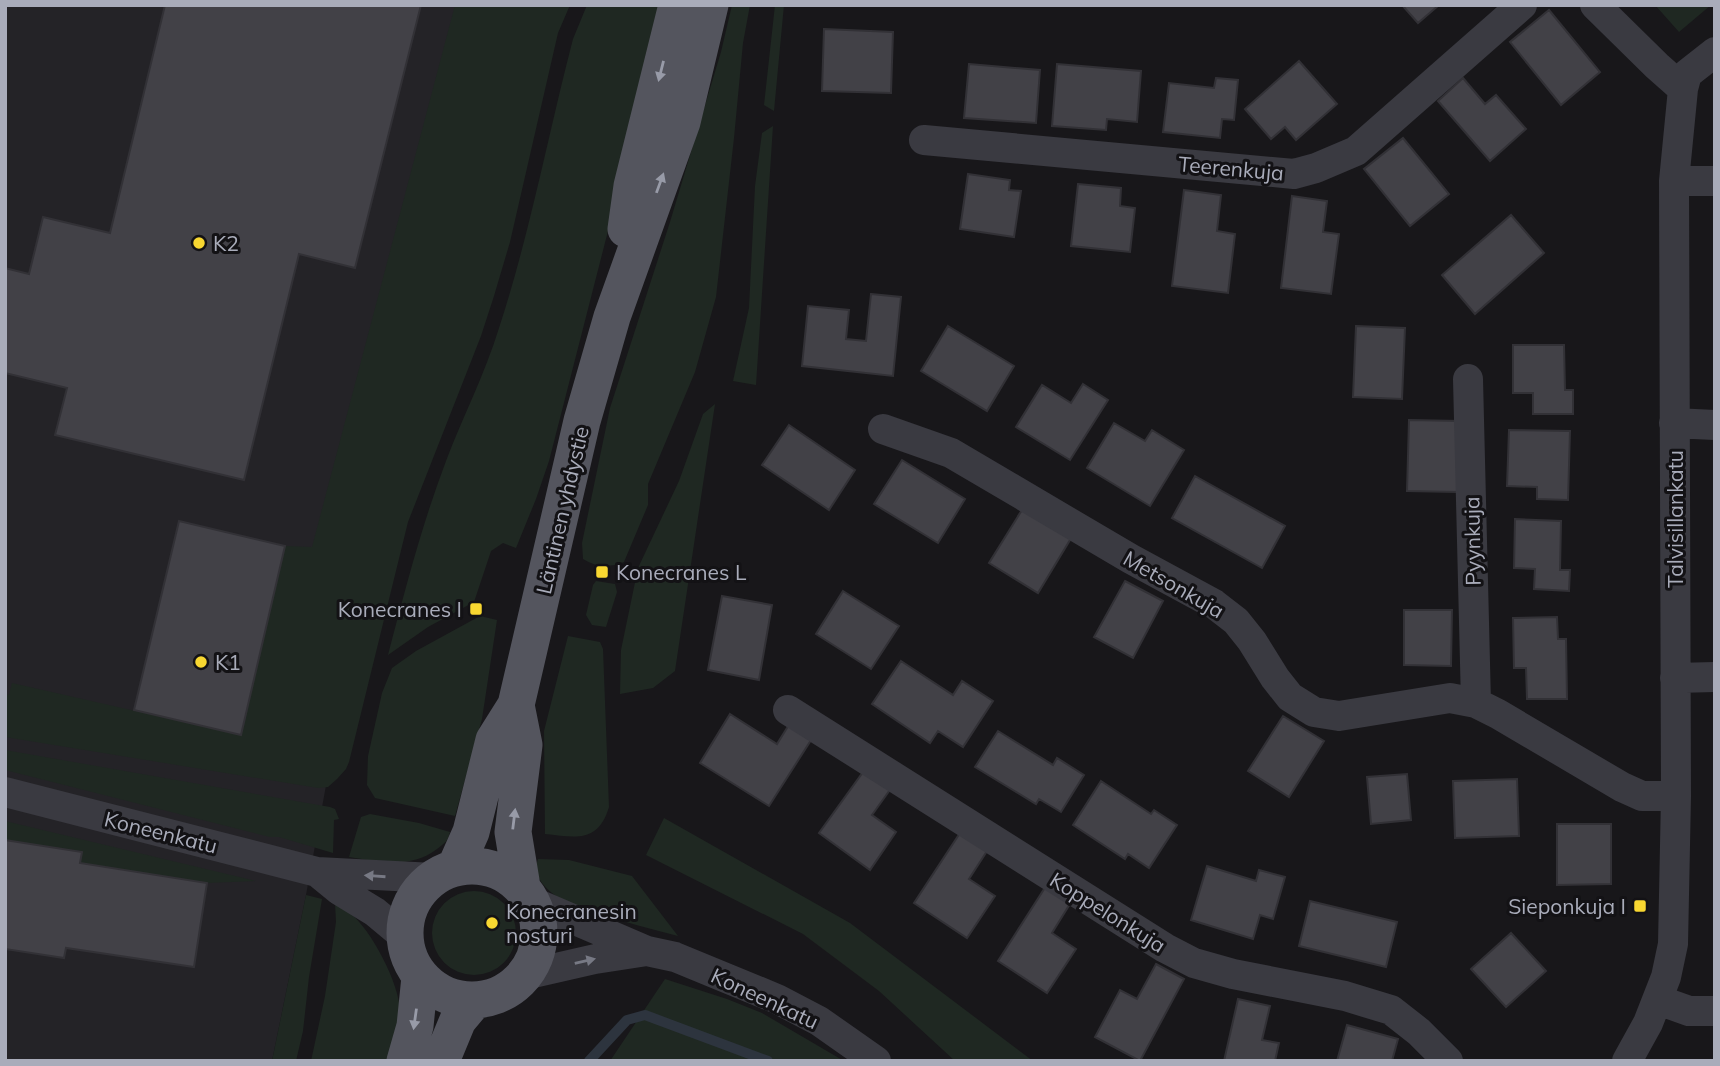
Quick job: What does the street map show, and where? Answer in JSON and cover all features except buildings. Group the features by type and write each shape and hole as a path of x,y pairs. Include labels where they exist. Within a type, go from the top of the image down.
{"main road":[{"name":"Läntinen yhdystie","path":"612,317 632,186 677,5"},
{"name":"Läntinen yhdystie","path":"445,873 471,832 495,740 516,705 582,422 612,317 681,122 710,5"},
{"name":"Läntinen yhdystie","path":"516,705 524,746 513,832 527,895"},
{"path":"483,866 507,875 527,895 539,920 540,935 535,958 525,975 509,989 491,998 474,1001 450,998 433,989 414,971 405,937 407,914 419,895 445,873 483,866"},
{"path":"405,1061 415,1026 420,977"},
{"path":"441,1061 458,1020 474,1001"}],"street":[{"name":"Teerenkuja","path":"924,140 1294,174 1356,151 1522,5"},
{"path":"1595,5 1683,89 1687,74 1715,52"},
{"name":"Talvisillankatu","path":"1627,1061 1658,1000 1673,944 1676,796 1674,181 1683,89"},
{"path":"1674,181 1715,181"},
{"name":"Pyynkuja","path":"1468,380 1476,703"},
{"path":"1675,423 1715,425"},
{"name":"Metsonkuja","path":"883,429 951,453 1131,559 1214,604 1236,621 1290,697 1314,712 1339,716 1450,698 1476,703 1622,787 1643,796 1676,796"},
{"path":"1675,678 1715,677"},
{"name":"Koppelonkuja","path":"788,709 1165,948 1194,963 1233,974 1345,996 1391,1010 1419,1032 1448,1061"},
{"name":"Koneenkatu","path":"5,792 317,872 445,873"},
{"name":"Koneenkatu","path":"317,872 339,890 375,912 405,937"},
{"name":"Koneenkatu","path":"527,895 647,951 676,957 776,999 819,1021 876,1061"},
{"name":"Koneenkatu","path":"525,975 595,959 647,951"},
{"path":"1658,1000 1689,1011 1715,1011"}],"shaded area":[{"path":"5,5 513,5 327,780 272,1061 5,1061"},
{"path":"455,5 570,5 558,33 510,242 494,296 408,522 346,769 328,787 318,788 5,737 5,694 9,695 12,683 241,735 285,546 312,547"},
{"path":"587,5 666,5 549,461 516,548 503,543 491,551 474,602 428,627 388,655 437,485 487,362 510,292 573,39"},
{"path":"732,5 750,5 743,43 716,297 695,372 648,484 648,505 624,562 608,566 593,564 583,559 582,543 610,408 670,222 721,52"},
{"path":"775,5 784,5 774,111 764,105"},
{"path":"1655,5 1711,5 1679,32"},
{"path":"773,126 756,385 733,381 749,308 755,186 762,133"},
{"path":"715,404 675,671 653,688 620,694 621,650 638,568 679,481 703,414"},
{"path":"596,581 615,584 617,592 606,627 592,625 586,615"},
{"path":"480,616 497,620 482,719 455,816 375,798 367,785 368,756 382,693 392,668 416,651"},
{"path":"568,636 600,642 603,649 609,807 599,827 592,833 576,837 545,834 544,731"},
{"path":"5,750 330,807 335,809 339,819 334,820 333,853 279,837 270,837 5,770"},
{"path":"370,814 450,832 442,845 427,855 406,862 349,857 361,817"},
{"path":"664,818 850,923 1033,1061 955,1061 879,991 803,934 646,855"},
{"path":"5,821 256,881 207,883 80,863 81,851 5,840"},
{"path":"538,859 569,860 632,876 678,936 590,912 568,903 543,884 537,872"},
{"path":"474,891 490,894 504,903 513,917 516,933 513,949 504,963 490,972 474,975 458,972 444,963 435,949 432,933 435,917 444,903 458,894"},
{"path":"306,895 322,899 303,1031 296,1061 272,1061"},
{"path":"335,903 358,920 366,931 383,958 395,987 400,1018 391,1061 311,1061 325,996 336,922"},
{"path":"665,979 762,1013 844,1061 610,1061"}],"waterway":[{"path":"589,1061 627,1020 645,1015 768,1061"}],"place":[{"name":"K2","path":"199,243"},
{"name":"Konecranes L","path":"602,572"},
{"name":"Konecranes I","path":"476,609"},
{"name":"K1","path":"201,662"},
{"name":"Sieponkuja I","path":"1640,906"},
{"name":"Konecranesin nosturi","path":"492,923"}]}
